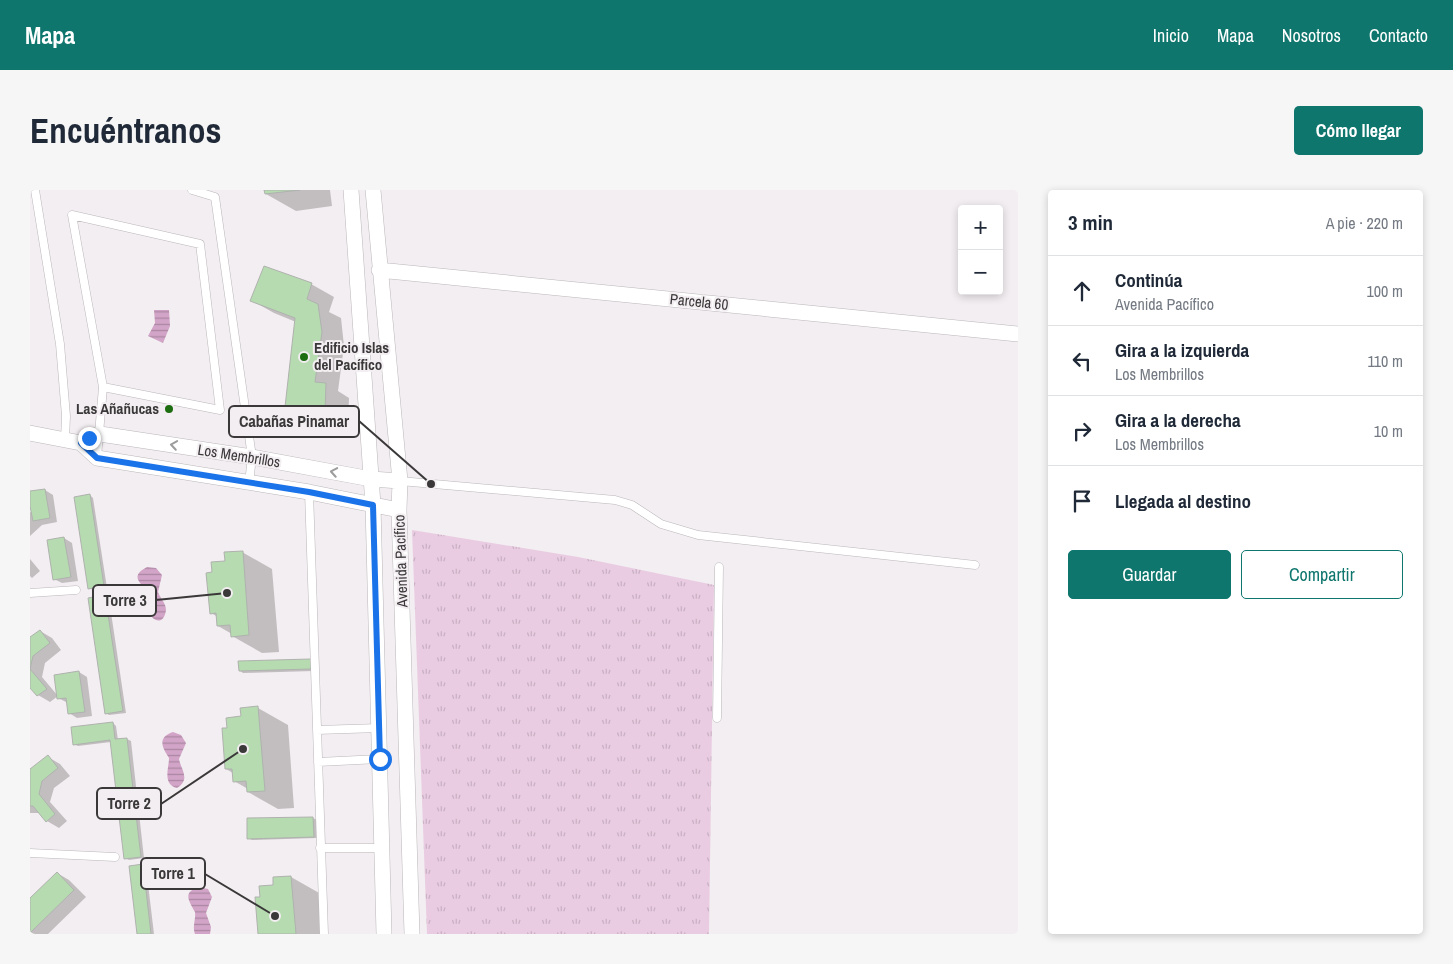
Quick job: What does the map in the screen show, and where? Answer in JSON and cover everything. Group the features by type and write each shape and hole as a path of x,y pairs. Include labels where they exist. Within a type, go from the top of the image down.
{"street":[{"name":"Avenida Pacífico","path":"351,190 373,505 384,934"},
{"name":"Avenida Pacífico","path":"373,190 400,481 399,510 412,934"},
{"name":"Parcela 60","path":"380,270 1018,334"},
{"path":"30,433 81,443 97,458"},
{"path":"81,443 100,434"},
{"name":"Los Membrillos","path":"100,434 252,457 371,479 400,481"},
{"name":"Los Membrillos","path":"97,458 309,492 399,510"}],"lane":[{"path":"35,190 60,344 66,416 65,440"},
{"path":"192,190 215,197 252,457 249,483"},
{"path":"97,458 103,387 72,215 200,244 220,410 103,387"},
{"path":"400,481 615,500 632,505 661,524 698,535 975,565"},
{"path":"309,492 324,934"},
{"path":"717,718 719,567"},
{"path":"30,593 76,590"},
{"path":"317,730 378,728"},
{"path":"318,762 380,759"},
{"path":"320,848 382,848"},
{"path":"30,853 115,857"}],"green space":[{"path":"412,530 578,557 714,585 709,934 427,934"}],"shaded area":[{"path":"154,310 169,310 170,326 163,343 148,336 155,323"},
{"path":"147,567 156,568 162,575 158,592 166,610 163,618 158,621 150,614 147,591 138,578 141,571"},
{"path":"173,732 181,735 186,743 179,759 184,774 184,781 177,788 169,783 169,758 162,744 164,737"},
{"path":"199,887 208,889 212,897 206,913 211,927 210,934 195,934 194,931 195,912 188,897 190,891"}],"building":[{"path":"264,190 300,190 265,194"},
{"name":"Edificio Islas del Pacífico","path":"264,266 312,283 307,299 318,304 322,332 315,382 326,383 325,412 285,407 295,318 250,301"},
{"path":"45,489 50,518 33,521 30,491"},
{"path":"90,494 104,586 88,589 74,497"},
{"path":"64,537 71,577 53,580 47,540"},
{"path":"243,551 249,635 231,637 230,625 217,626 216,613 210,614 206,573 212,572 211,562 225,561 224,552"},
{"path":"105,595 123,711 105,714 88,598"},
{"path":"40,630 50,643 33,656 30,669 30,637"},
{"path":"311,659 311,669 239,671 238,661"},
{"path":"30,669 47,689 37,696 30,688"},
{"path":"79,671 85,712 68,714 66,698 57,699 54,675"},
{"path":"258,706 265,791 247,792 246,781 233,782 232,769 225,769 222,728 227,728 226,718 241,716 240,708"},
{"path":"113,722 115,739 127,738 141,857 124,859 110,740 73,745 71,727"},
{"path":"48,755 58,768 42,781 39,794 55,814 46,822 33,806 30,806 30,769"},
{"path":"313,817 314,837 247,839 247,818"},
{"path":"143,864 151,934 137,934 129,866"},
{"path":"57,872 74,890 30,933 30,898"},
{"path":"291,876 296,934 258,934 255,897 260,897 259,886 273,885 273,877"}],"place":[{"name":"Edificio Islas del Pacífico","path":"304,357"},
{"name":"Las Añañucas","path":"169,409"},
{"name":"Cabañas Pinamar","path":"431,484"},
{"name":"Torre 3","path":"227,593"},
{"name":"Torre 2","path":"243,749"},
{"name":"Torre 1","path":"275,916"}],"route":[{"path":"89,438 81,443 97,458 309,492 373,505 380,759"}]}
